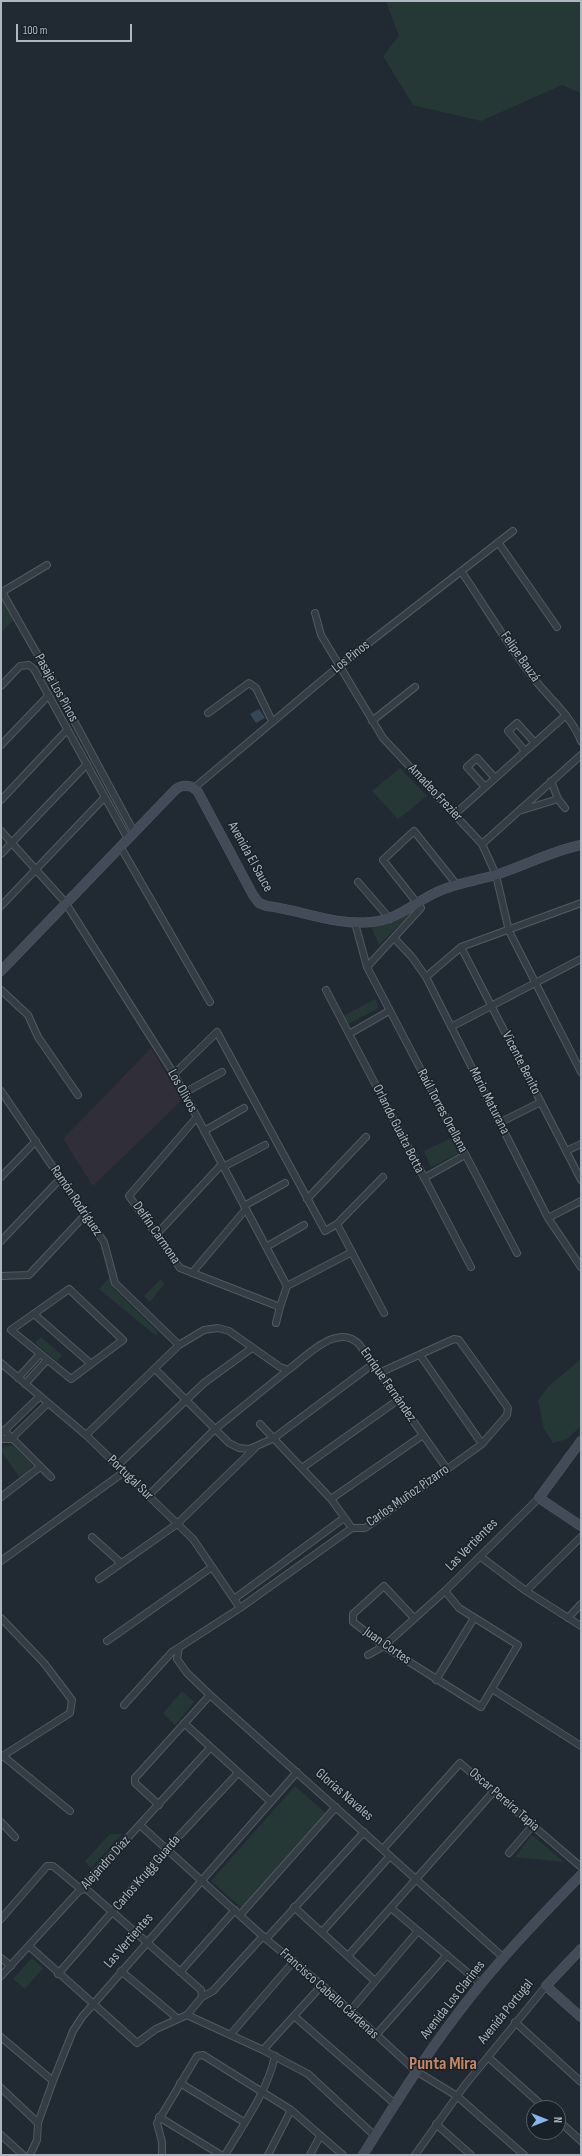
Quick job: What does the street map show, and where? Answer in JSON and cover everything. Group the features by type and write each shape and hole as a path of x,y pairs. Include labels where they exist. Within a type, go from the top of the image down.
{"street":[{"name":"Los Pinos","path":"194,788 339,666 513,531"},
{"path":"498,542 557,627"},
{"name":"Pasaje Los Pinos","path":"47,565 2,592 52,680 131,836"},
{"name":"Felipe Bauzá","path":"462,571 535,680 566,715 577,731 581,741"},
{"name":"Amadeo Frezier","path":"315,613 321,635 383,738 482,844 496,875 509,931 581,1072"},
{"path":"1,686 20,666 26,664 34,669 87,764 104,798 131,836"},
{"path":"208,713 249,683 256,688 272,721"},
{"path":"372,721 415,687"},
{"path":"1,745 48,696"},
{"path":"455,814 566,715"},
{"path":"525,751 508,731 517,723 534,743"},
{"path":"1,800 67,730"},
{"path":"482,844 581,755"},
{"path":"485,787 467,766 477,758 495,778"},
{"path":"1,854 87,764"},
{"path":"551,781 558,799 565,808"},
{"path":"2,970 65,902 176,789 186,786 194,788"},
{"name":"Avenida El Sauce","path":"194,788 198,792 253,895 259,903 267,906 355,923 373,922 390,918 418,904 437,892 496,875 557,851 581,845"},
{"path":"1,906 104,798"},
{"path":"518,811 558,799"},
{"name":"Los Olivos","path":"1,831 65,902 174,1074 287,1286"},
{"path":"367,967 421,908 383,860 414,831 457,885"},
{"path":"120,846 210,1002"},
{"path":"358,882 390,918"},
{"path":"426,977 461,947 509,931 581,903"},
{"name":"Raúl Torres Orellana","path":"355,923 367,967 517,1254"},
{"name":"Mario Maturana","path":"394,938 412,956 426,977 548,1218 581,1267"},
{"name":"Vicente Benito","path":"461,947 581,1180"},
{"path":"451,1027 581,959"},
{"path":"1,990 28,1015 38,1038 78,1095"},
{"name":"Orlando Guaita Botta","path":"326,990 471,1267"},
{"path":"349,1034 389,1010"},
{"path":"174,1074 217,1032 325,1231 337,1224 383,1177"},
{"path":"184,1093 222,1072"},
{"name":"Ramón Rodríguez","path":"1,1091 104,1242 115,1283 179,1346"},
{"path":"500,1123 541,1102"},
{"path":"204,1131 244,1108"},
{"name":"Delfín Carmona","path":"197,1117 129,1196 180,1268 280,1307"},
{"path":"307,1198 366,1137"},
{"path":"1,1177 36,1141"},
{"path":"566,1152 581,1144"},
{"path":"156,1235 223,1166 265,1145"},
{"path":"424,1178 465,1155"},
{"path":"1,1241 61,1178"},
{"path":"192,1273 245,1208 285,1183"},
{"path":"548,1218 581,1201"},
{"path":"1,1276 28,1275 86,1214"},
{"path":"337,1224 384,1312"},
{"path":"266,1247 304,1225"},
{"path":"276,1324 287,1286 352,1252"},
{"path":"70,1289 123,1340 90,1363 71,1379 11,1330 34,1314 70,1289"},
{"path":"34,1314 90,1363"},
{"path":"86,1435 179,1346 204,1330 218,1328 234,1334 280,1367 288,1370"},
{"name":"Enrique Fernández","path":"148,1496 214,1430 288,1370 332,1338 341,1336 356,1341 447,1468"},
{"name":"Carlos Muñoz Pizarro","path":"124,1705 172,1652 240,1608 352,1528 365,1528 482,1444 507,1415 508,1408 459,1340 454,1339 379,1373"},
{"path":"117,1466 204,1383 252,1348"},
{"path":"18,1378 40,1354"},
{"path":"420,1355 482,1444"},
{"path":"25,1384 47,1360"},
{"path":"155,1369 214,1430 233,1446 244,1449 255,1447 274,1438 373,1364"},
{"name":"Portugal Sur","path":"2,1366 86,1435 193,1539 240,1608"},
{"path":"40,1396 2,1433 11,1439 51,1477"},
{"path":"302,1468 398,1400"},
{"path":"1,1439 11,1439 48,1403"},
{"path":"260,1424 331,1499 352,1528"},
{"path":"331,1499 423,1435"},
{"name":"Las Vertientes","path":"368,1655 384,1646 445,1592 481,1557 539,1498 581,1440"},
{"path":"99,1579 178,1524 255,1447"},
{"path":"1,1497 40,1467"},
{"path":"1,1561 124,1472"},
{"path":"539,1498 581,1526"},
{"name":"Carlos Muñoz Pizarro","path":"234,1599 344,1518"},
{"path":"92,1537 121,1563"},
{"path":"526,1591 581,1537"},
{"path":"481,1557 526,1591 581,1626"},
{"path":"107,1641 212,1567"},
{"name":"Juan Cortes","path":"414,1618 386,1586 383,1586 353,1614 353,1622 384,1646 481,1707 492,1689"},
{"path":"445,1592 459,1608 518,1646 492,1689 581,1746"},
{"path":"568,1618 581,1604"},
{"path":"1,1618 44,1663 72,1700 70,1713 2,1757 70,1810"},
{"path":"436,1680 474,1618"},
{"name":"Glorias Navales","path":"179,1648 177,1659 187,1673 210,1695 504,1958"},
{"path":"160,1805 136,1783 135,1778 210,1695"},
{"path":"184,1723 271,1802"},
{"name":"Alejandro Díaz","path":"1,1976 30,1947 210,1748"},
{"name":"Oscar Pereira Tapia","path":"383,1849 460,1763 581,1867"},
{"name":"Las Vertientes","path":"30,2155 37,2140 38,2123 73,2031 92,2004 297,1772"},
{"name":"Carlos Krugg Guarda","path":"58,1974 113,1913 167,1849 238,1773"},
{"path":"348,1956 417,1881 494,1791"},
{"path":"180,1972 336,1807"},
{"path":"1,1822 14,1837"},
{"name":"Francisco Cabello Cárdenas","path":"140,1824 265,1937 322,1985 416,2071 458,2096 524,2155"},
{"path":"509,1853 533,1825"},
{"path":"30,1947 58,1974 137,2043 177,2018 187,2014 202,1997 213,1991 364,1832"},
{"path":"322,1932 390,1856"},
{"path":"1,1919 47,1866 53,1866 113,1913 201,1990 202,1997"},
{"name":"Avenida Los Clarines","path":"363,2155 416,2071 481,1984 581,1875"},
{"path":"294,1907 376,1981"},
{"path":"391,1908 481,1984"},
{"path":"350,2011 418,1931"},
{"name":"Avenida Portugal","path":"415,2155 436,2124 515,2022 581,1949"},
{"path":"376,2035 447,1955"},
{"path":"1,1958 11,1966"},
{"path":"231,2034 294,1961"},
{"path":"122,1971 177,2018"},
{"path":"263,2050 322,1985"},
{"path":"546,1986 581,2017"},
{"path":"187,2014 231,2034 308,2074 375,2136"},
{"path":"294,2016 395,2104"},
{"path":"515,2022 581,2082"},
{"path":"1,2037 53,2081"},
{"path":"162,2155 162,2142 157,2123 159,2117 197,2056 203,2055 263,2091 291,2110 343,2155"},
{"path":"225,2155 263,2091 271,2072 275,2056"},
{"path":"488,2057 535,2100"},
{"path":"180,2083 244,2122"},
{"path":"1,2088 38,2123"},
{"path":"268,2155 291,2110"},
{"path":"159,2117 221,2155"},
{"path":"436,2124 471,2155"},
{"path":"566,2127 581,2141"},
{"path":"1,2135 23,2155"},
{"path":"310,2155 320,2136"}],"shaded area":[{"path":"386,1 581,1 581,93 562,85 481,121 413,105 383,56 399,36"},
{"path":"1,597 15,619 1,632"},
{"path":"400,768 427,796 398,819 372,791"},
{"path":"413,911 379,945 371,926 394,922"},
{"path":"375,999 378,1005 377,1009 348,1024 343,1016"},
{"path":"151,1048 182,1100 93,1186 63,1139"},
{"path":"451,1138 459,1153 431,1167 424,1151"},
{"path":"109,1278 113,1288 158,1332 156,1336 99,1289"},
{"path":"161,1279 164,1284 150,1302 144,1296"},
{"path":"41,1337 62,1355 57,1361 35,1343"},
{"path":"581,1359 581,1426 567,1439 553,1443 544,1429 538,1400 549,1386"},
{"path":"12,1445 33,1466 20,1478 1,1451 1,1448"},
{"path":"182,1691 194,1702 175,1725 163,1713"},
{"path":"295,1786 327,1814 243,1909 211,1881"},
{"path":"110,1834 122,1834 91,1868 85,1861"},
{"path":"532,1835 564,1862 515,1857"},
{"path":"32,1958 43,1968 25,1989 13,1979"}],"water":[{"path":"259,709 265,718 256,723 250,714"}],"district":[{"name":"Punta Mira","path":"443,2064"}]}
